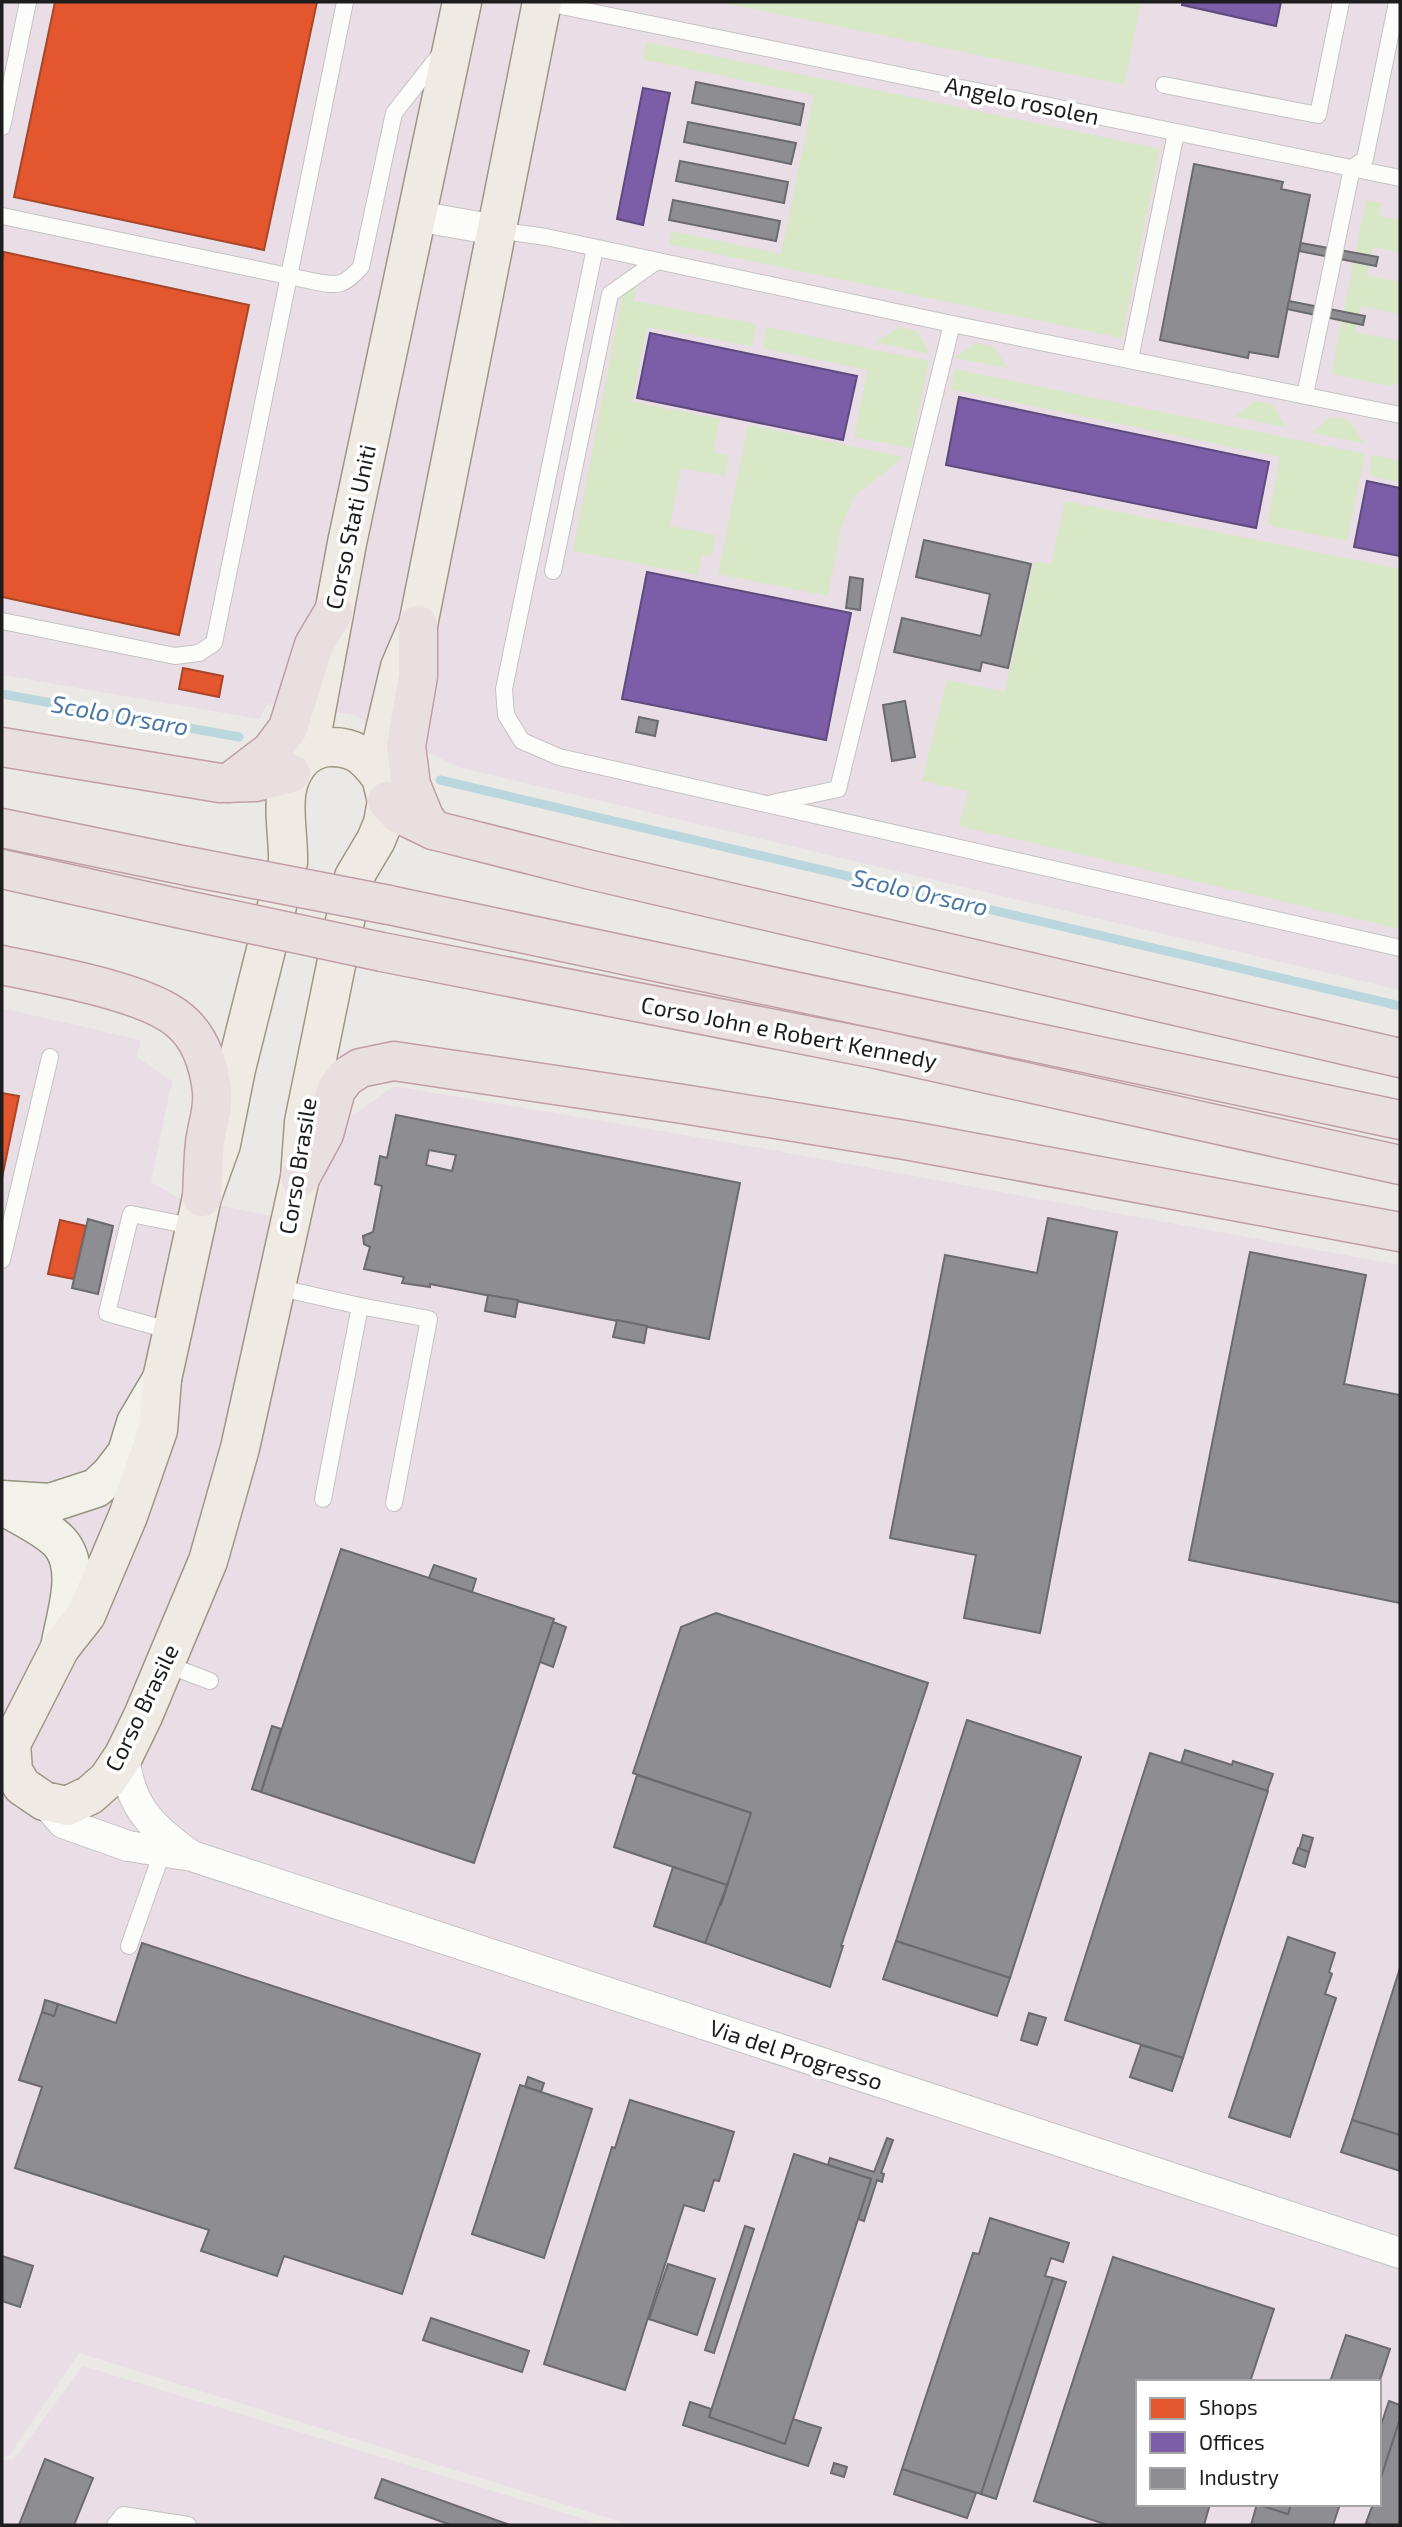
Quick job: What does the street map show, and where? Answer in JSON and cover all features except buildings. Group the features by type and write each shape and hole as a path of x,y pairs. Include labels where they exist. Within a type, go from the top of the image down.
{"highway":[{"path":"229,783 271,751 288,728 314,645 333,612"},
{"path":"418,625 418,676 406,746 411,785 424,817 433,830"},
{"path":"2,747 195,780 229,783 265,780 299,764"},
{"path":"384,789 398,813 433,830 591,870 1400,1058"},
{"name":"Corso John e Robert Kennedy","path":"2,828 389,905 1400,1120"},
{"name":"Corso John e Robert Kennedy","path":"2,869 382,952 876,1049 1400,1165"},
{"path":"2,965 85,983 134,998 158,1007 180,1020 207,1060 212,1093 212,1113 205,1141 199,1212"},
{"path":"300,1178 324,1134 337,1090 346,1077 360,1068 394,1061 911,1141 1400,1232"}],"main road":[{"path":"384,789 382,743 400,667 418,625 542,2"},
{"name":"Corso Stati Uniti","path":"199,1212 221,1144 236,1069 288,862 284,810 299,764 333,612 458,20"},
{"path":"299,764 321,748 343,746 363,755 384,789"},
{"name":"Corso Brasile","path":"44,1801 67,1806 90,1795 108,1779 124,1755 208,1561 240,1448 300,1178 304,1122 354,877 383,823 384,789"},
{"path":"44,1801 8,1773 11,1744 60,1648 86,1615 128,1516 158,1430 162,1379 199,1212"}],"street":[{"path":"416,216 496,230"},
{"path":"2,1503 50,1503 96,1488 127,1453 136,1423 162,1379"},
{"path":"2,1503 62,1544 71,1564 72,1588 60,1648"},
{"path":"124,1755 125,1772 137,1803 164,1845"},
{"name":"Via del Progresso","path":"44,1801 63,1823 128,1846 164,1845 1400,2253"}],"lane":[{"path":"2,127 28,2"},
{"path":"2,621 175,656 199,653 214,643 345,2"},
{"name":"Angelo rosolen","path":"542,2 1400,178"},
{"path":"1164,85 1318,115 1341,2"},
{"path":"1305,395 1352,168 1366,159 1397,2"},
{"path":"2,216 333,285 347,283 361,267 394,113 458,20"},
{"path":"1130,359 1176,132"},
{"path":"496,230 595,247 952,324 1400,415"},
{"path":"595,247 504,690 506,715 522,741 559,757 1400,948"},
{"path":"554,571 610,294 657,261"},
{"path":"766,804 838,789 952,324"},
{"path":"2,1260 50,1057"},
{"path":"173,1331 107,1313 131,1214 199,1212"},
{"path":"276,1287 429,1319 394,1503"},
{"path":"323,1499 360,1306"},
{"path":"165,1664 210,1681"},
{"path":"129,1947 164,1845"},
{"path":"116,2525 123,2515 188,2525"}],"shaded area":[{"path":"2,2 1400,2 1400,990 457,767 354,715 268,703 259,719 2,675"},
{"path":"2,1008 140,1040 137,1057 172,1081 151,1182 177,1197 311,1224 335,1128 394,1086 767,1149 1400,1265 1400,2525 631,2525 79,2353 9,2456 2,2456"},
{"path":"83,2366 604,2525 2,2525 2,2460 14,2459"}],"green space":[{"path":"719,2 1141,2 1124,85"},
{"path":"646,42 1160,149 1122,338 669,244 672,231 781,254 814,95 642,59"},
{"path":"1366,200 1381,203 1379,216 1400,220 1400,253 1373,247 1367,275 1400,282 1400,314 1361,306 1355,332 1400,341 1400,385 1392,383 1391,386 1331,374"},
{"path":"626,276 638,278 634,301 756,324 752,346 647,327 632,402 720,419 713,452 729,455 725,476 681,468 670,526 716,535 711,557 702,555 698,575 573,551"},
{"path":"767,327 929,361 911,448 854,437 868,370 763,348"},
{"path":"899,327 917,331 930,354 875,342"},
{"path":"976,343 993,346 1008,368 954,358"},
{"path":"955,369 1365,454 1347,541 1267,525 1280,457 951,389"},
{"path":"1255,401 1272,404 1286,427 1234,417"},
{"path":"1331,417 1349,420 1364,443 1311,433"},
{"path":"748,425 904,457 854,496 841,527 828,596 718,574"},
{"path":"1372,455 1400,461 1400,482 1369,475"},
{"path":"1065,501 1400,569 1400,929 959,826 968,791 922,781 947,680 1005,692 1034,562 1051,564"}],"waterway":[{"name":"Scolo Orsaro","path":"2,694 239,737"},
{"name":"Scolo Orsaro","path":"440,780 1400,1006"}]}
